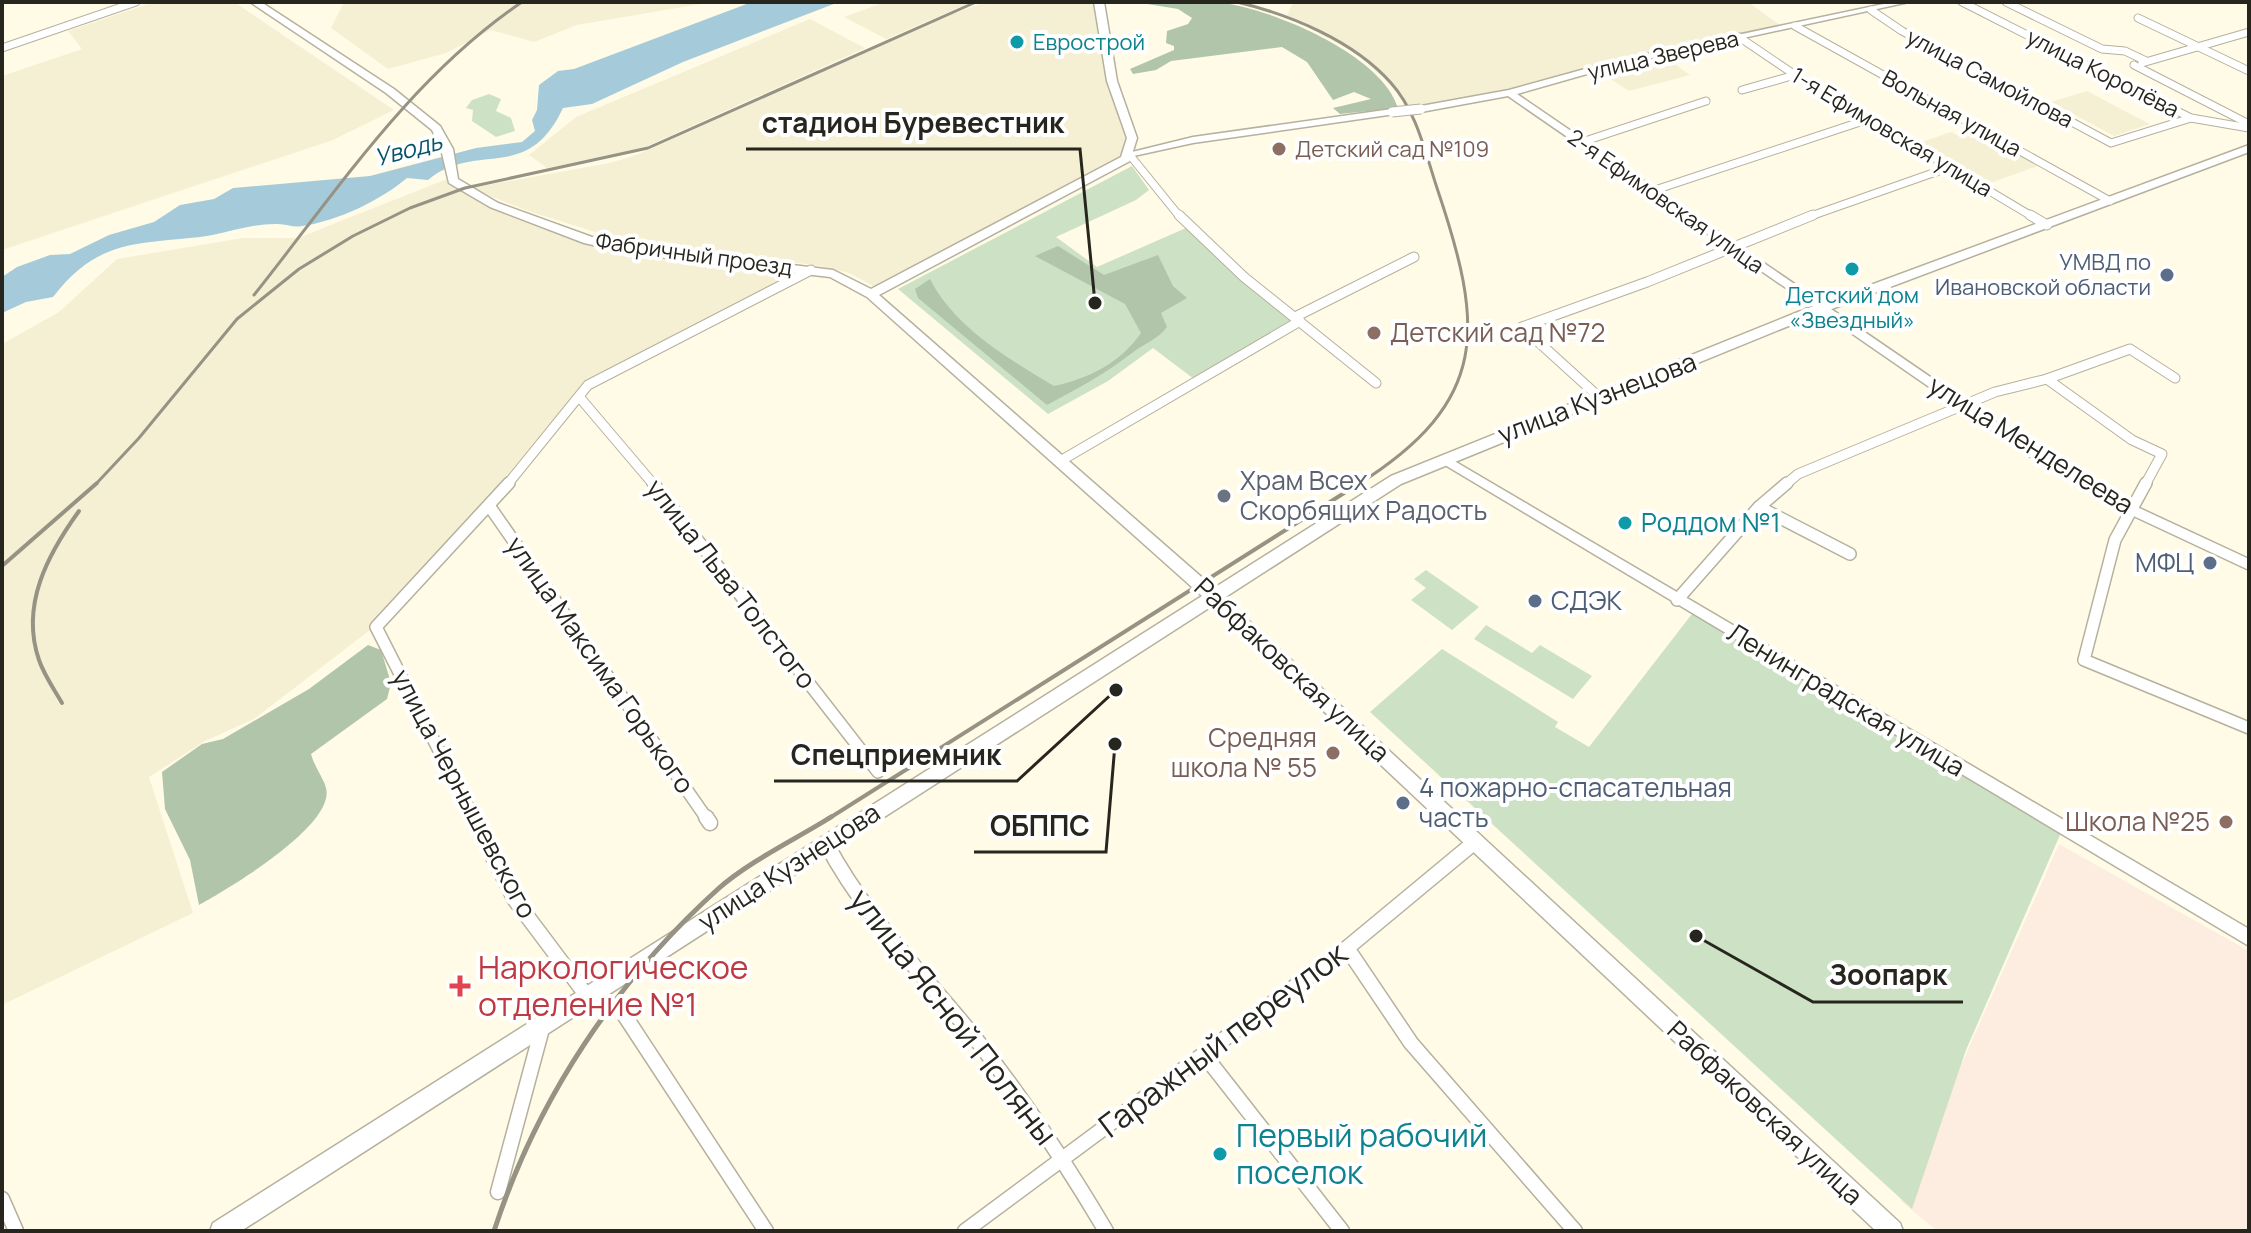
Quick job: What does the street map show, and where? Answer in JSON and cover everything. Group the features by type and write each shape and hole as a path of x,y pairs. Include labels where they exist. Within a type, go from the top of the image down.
{"main road":[{"name":"Фабричный проезд","path":"255,2 390,91 436,128 447,149 453,181 470,193 588,240 643,251 811,270"},
{"path":"871,294 1014,221 1123,161 1129,154 1131,131 1112,81 1099,2"},
{"name":"улица Кузнецова","path":"221,1231 1396,480 1822,308 2249,148"},
{"name":"Рабфаковская улица","path":"811,270 845,278 871,294 1062,460 1212,595 1892,1231"}],"street":[{"path":"2,48 136,2"},
{"name":"улица Зверева","path":"1129,154 1208,138 1421,109 1510,93 1614,64 1905,2"},
{"name":"улица Королёва","path":"1962,2 2191,118 2249,126"},
{"path":"2006,2 2102,49 2125,51 2146,61"},
{"name":"улица Самойлова","path":"1871,10 1902,31 2111,143 2191,118"},
{"path":"2138,18 2249,71"},
{"name":"Вольная улица","path":"1795,26 2110,201"},
{"path":"2249,32 2134,65 2249,126"},
{"name":"1-я Ефимовская улица","path":"1739,37 1795,75 2047,225"},
{"path":"1742,90 1795,75"},
{"name":"2-я Ефимовская улица","path":"1510,93 1822,308"},
{"path":"1582,142 1706,101"},
{"path":"1652,191 1869,119"},
{"path":"1129,154 1189,228 1238,274 1376,383"},
{"path":"1599,397 1522,327 1950,167"},
{"path":"1062,460 1298,319 1414,257"},
{"path":"490,507 581,399 588,385 811,270"},
{"name":"улица Менделеева","path":"1822,308 2036,455 2130,509 2249,565"},
{"path":"1677,600 1759,507 1798,474 1995,392 2047,379 2130,349 2175,378"},
{"path":"2047,379 2132,440 2162,454 2115,540 2084,660 2249,728"},
{"name":"улица Льва Толстого","path":"581,399 650,480 878,772"},
{"name":"Ленинградская улица","path":"1444,459 2249,938"},
{"name":"улица Чернышевского","path":"490,507 376,627 515,900 587,996"},
{"name":"улица Максима Горького","path":"490,507 710,823"},
{"path":"1759,507 1850,554"},
{"name":"Гаражный переулок","path":"965,1231 1347,948 1476,841"},
{"name":"улица Ясной Поляны","path":"826,843 863,909 969,1031 1063,1160 1106,1231"},
{"path":"1347,948 1411,1043 1575,1231"},
{"path":"625,1016 766,1231"},
{"path":"498,1192 543,1024"},
{"path":"1205,1056 1342,1231"},
{"path":"2,1199 16,1231"}],"shaded area":[{"path":"154,2 234,2 394,110 333,140 2,250 2,76 82,49 68,31"},
{"path":"344,2 712,2 577,25 534,42 491,30 446,53 388,69 331,28"},
{"path":"885,2 972,2 886,39 844,17"},
{"path":"986,2 1095,2 1126,133 1123,155 1117,162 875,287 849,273 821,266 624,241 531,212 470,188 610,163 639,154 941,18"},
{"path":"1277,2 1748,2 1780,25 1660,50 1454,104 1409,107 1403,96 1357,54 1287,16 1292,4"},
{"path":"810,19 865,48 643,148 547,168 529,155 576,117"},
{"path":"1666,58 1690,75 1629,91 1604,75"},
{"path":"2087,91 2150,124 2114,136 2051,102"},
{"path":"1980,131 2040,165 1985,185 1916,144 1951,132 1964,138"},
{"path":"447,179 454,187 508,214 591,242 713,260 710,267 784,276 786,283 587,385 579,399 374,627 254,719 205,741 149,777 193,913 2,1005 2,344 59,312 117,259 243,238 298,238"},
{"path":"2059,844 2249,951 2249,1231 1937,1231 1901,1201"}],"green space":[{"path":"1135,2 1216,2 1293,23 1347,52 1370,69 1388,88 1398,108 1340,114 1333,108 1371,99 1354,92 1333,100 1307,62 1282,47 1171,61 1156,70 1133,74 1130,69 1174,50 1174,46 1166,43 1167,31 1188,24 1192,18 1178,9"},
{"path":"489,94 501,99 496,111 511,118 515,131 496,137 472,121 473,110 466,108 472,100"},
{"path":"1132,166 1149,190 1136,200 1056,237 1097,267 1186,228 1295,317 1293,324 1194,379 1153,348 1108,381 1048,414 898,289"},
{"path":"1058,246 1104,275 1158,255 1173,286 1187,298 1161,313 1167,327 1159,335 1047,405 918,298 915,289 930,279 954,313 984,341 1054,386 1067,383 1092,374 1114,361 1141,333 1125,304 1035,256"},
{"path":"1426,570 1479,607 1452,630 1411,600 1426,588 1414,579"},
{"path":"1695,610 2063,828 1966,1050 1912,1209 1370,712 1442,649 1558,722 1555,727 1589,747"},
{"path":"1486,625 1532,653 1540,645 1592,676 1573,699 1474,639"},
{"path":"368,645 381,650 391,683 387,699 311,754 326,788 325,803 314,820 255,871 199,905 190,860 165,809 162,772 202,744 223,739 309,689"}],"water":[{"name":"Уводь","path":"752,2 839,2 683,62 592,104 563,108 549,132 533,146 517,154 464,163 428,180 407,178 358,208 316,223 299,226 258,225 209,236 119,248 85,265 53,297 26,302 2,313 2,277 17,267 50,255 70,254 109,235 154,222 180,205 214,199 233,188 370,176 476,148 522,142 535,131 532,120 537,110 539,85 558,71 574,69"}],"railway":[{"path":"254,295 377,138 410,101 482,32 522,2"},
{"path":"96,484 139,438 237,319 299,269 353,236 410,208 465,188 648,148 976,2"},
{"path":"1237,2 1300,22 1340,42 1359,54 1391,83 1400,94 1419,133 1453,237 1468,321 1465,357 1454,391 1433,423 1401,454 1358,484"},
{"path":"2,566 96,484"},
{"path":"828,819 1358,484"},
{"path":"62,703 39,660 33,620 40,581 57,545 79,511"},
{"path":"494,1231 512,1182 557,1089 613,1003 646,963 718,889 758,860 831,817"}],"place":[{"name":"Еврострой","path":"1017,42"},
{"name":"Детский сад №109","path":"1279,149"},
{"name":"Детский дом «Звездный»","path":"1852,269"},
{"name":"УМВД по Ивановской области","path":"2167,275"},
{"name":"стадион Буревестник","path":"1095,303"},
{"name":"Детский сад №72","path":"1374,333"},
{"name":"Храм Всех Скорбящих Радость","path":"1224,496"},
{"name":"Роддом №1","path":"1625,523"},
{"name":"МФЦ","path":"2210,563"},
{"name":"СДЭК","path":"1535,601"},
{"name":"Спецприемник","path":"1116,690"},
{"name":"ОБППС","path":"1115,744"},
{"name":"Средняя школа № 55","path":"1333,753"},
{"name":"4 пожарно-спасательная часть","path":"1403,803"},
{"name":"Школа №25","path":"2226,822"},
{"name":"Зоопарк","path":"1696,936"},
{"name":"Наркологическое отделение №1","path":"460,986"},
{"name":"Первый рабочий поселок","path":"1220,1154"}]}
